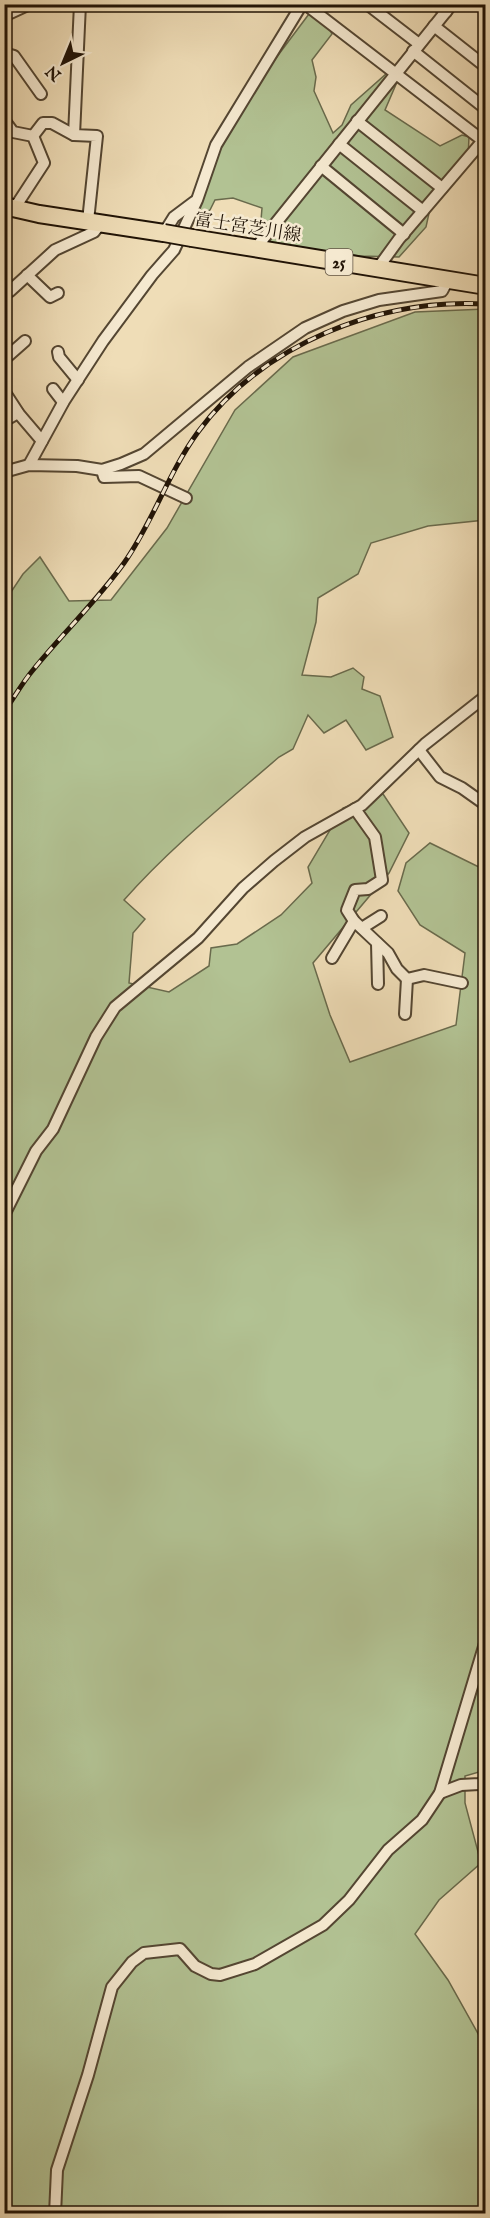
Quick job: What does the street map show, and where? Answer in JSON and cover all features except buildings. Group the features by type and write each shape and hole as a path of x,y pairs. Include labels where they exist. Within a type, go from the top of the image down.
{"main road":[{"name":"富士宮芝川線","path":"9,207 486,286"}],"street":[{"path":"4,16 30,4"},
{"path":"74,135 80,4"},
{"path":"29,465 63,402 103,341 152,275 174,250 197,200 216,145 304,4 485,140 442,188 378,268"},
{"path":"367,4 486,109"},
{"path":"255,249 395,72 449,8 436,4"},
{"path":"434,26 486,67"},
{"path":"4,53 14,56 41,94"},
{"path":"4,120 13,132 33,136"},
{"path":"357,121 442,188"},
{"path":"4,292 10,291 55,250 94,232 97,136 74,135 52,123 43,123 33,136"},
{"path":"9,207 44,164 33,136"},
{"path":"339,144 423,211"},
{"path":"321,166 404,234"},
{"path":"164,233 174,217 197,200"},
{"path":"27,275 50,297 57,293"},
{"path":"4,472 29,465 77,466 102,470 121,464 144,454 248,367 305,328 343,311 379,300 442,291 448,280"},
{"path":"4,352 8,356 25,341"},
{"path":"58,352 59,357 78,380"},
{"path":"53,389 63,402"},
{"path":"4,391 42,441"},
{"path":"4,421 18,412"},
{"path":"102,470 104,477 139,476 186,498"},
{"path":"4,1215 36,1151 53,1129 96,1037 115,1007 198,938 243,888 274,861 305,837 362,805 419,750 485,696"},
{"path":"419,750 440,777 462,788 486,805"},
{"path":"355,809 375,837 382,880 368,889 355,890 347,910 358,925 388,953 397,969 407,979 405,1014"},
{"path":"332,958 358,925 381,916"},
{"path":"377,943 378,984"},
{"path":"407,979 424,975 462,983"},
{"path":"55,2214 57,2170 88,2075 112,1987 132,1962 144,1953 180,1949 195,1966 211,1974 220,1975 255,1964 323,1925 349,1900 388,1850 422,1821 440,1792 486,1640"},
{"path":"440,1792 461,1785 479,1784 486,1781"}],"green space":[{"path":"309,14 324,19 332,34 312,60 316,77 314,91 333,133 342,125 351,105 386,74 397,82 385,110 440,146 462,135 469,137 468,158 433,195 426,227 399,257 360,256 255,241 262,208 233,198 215,200 210,210 196,218 202,177 264,74"},
{"path":"485,309 485,520 428,526 371,543 358,574 318,598 316,622 302,675 331,677 353,668 364,677 362,689 380,696 393,737 366,750 346,720 324,733 308,715 293,749 279,757 199,826 124,900 145,919 133,933 129,983 169,992 209,966 211,948 237,944 281,915 312,883 308,867 343,808 383,794 409,833 389,873 313,963 330,1015 350,1062 456,1025 465,953 420,925 398,891 406,863 430,843 485,870 486,1770 465,1776 465,1803 481,1863 439,1900 415,1934 448,1980 485,2046 485,2213 5,2214 5,601 23,574 40,557 69,601 111,600 167,528 235,410 293,357 415,312"}],"railway":[{"path":"4,712 33,670 124,563 198,432 225,401 255,374 289,351 326,333 365,319 405,309 445,304 486,304"}]}
